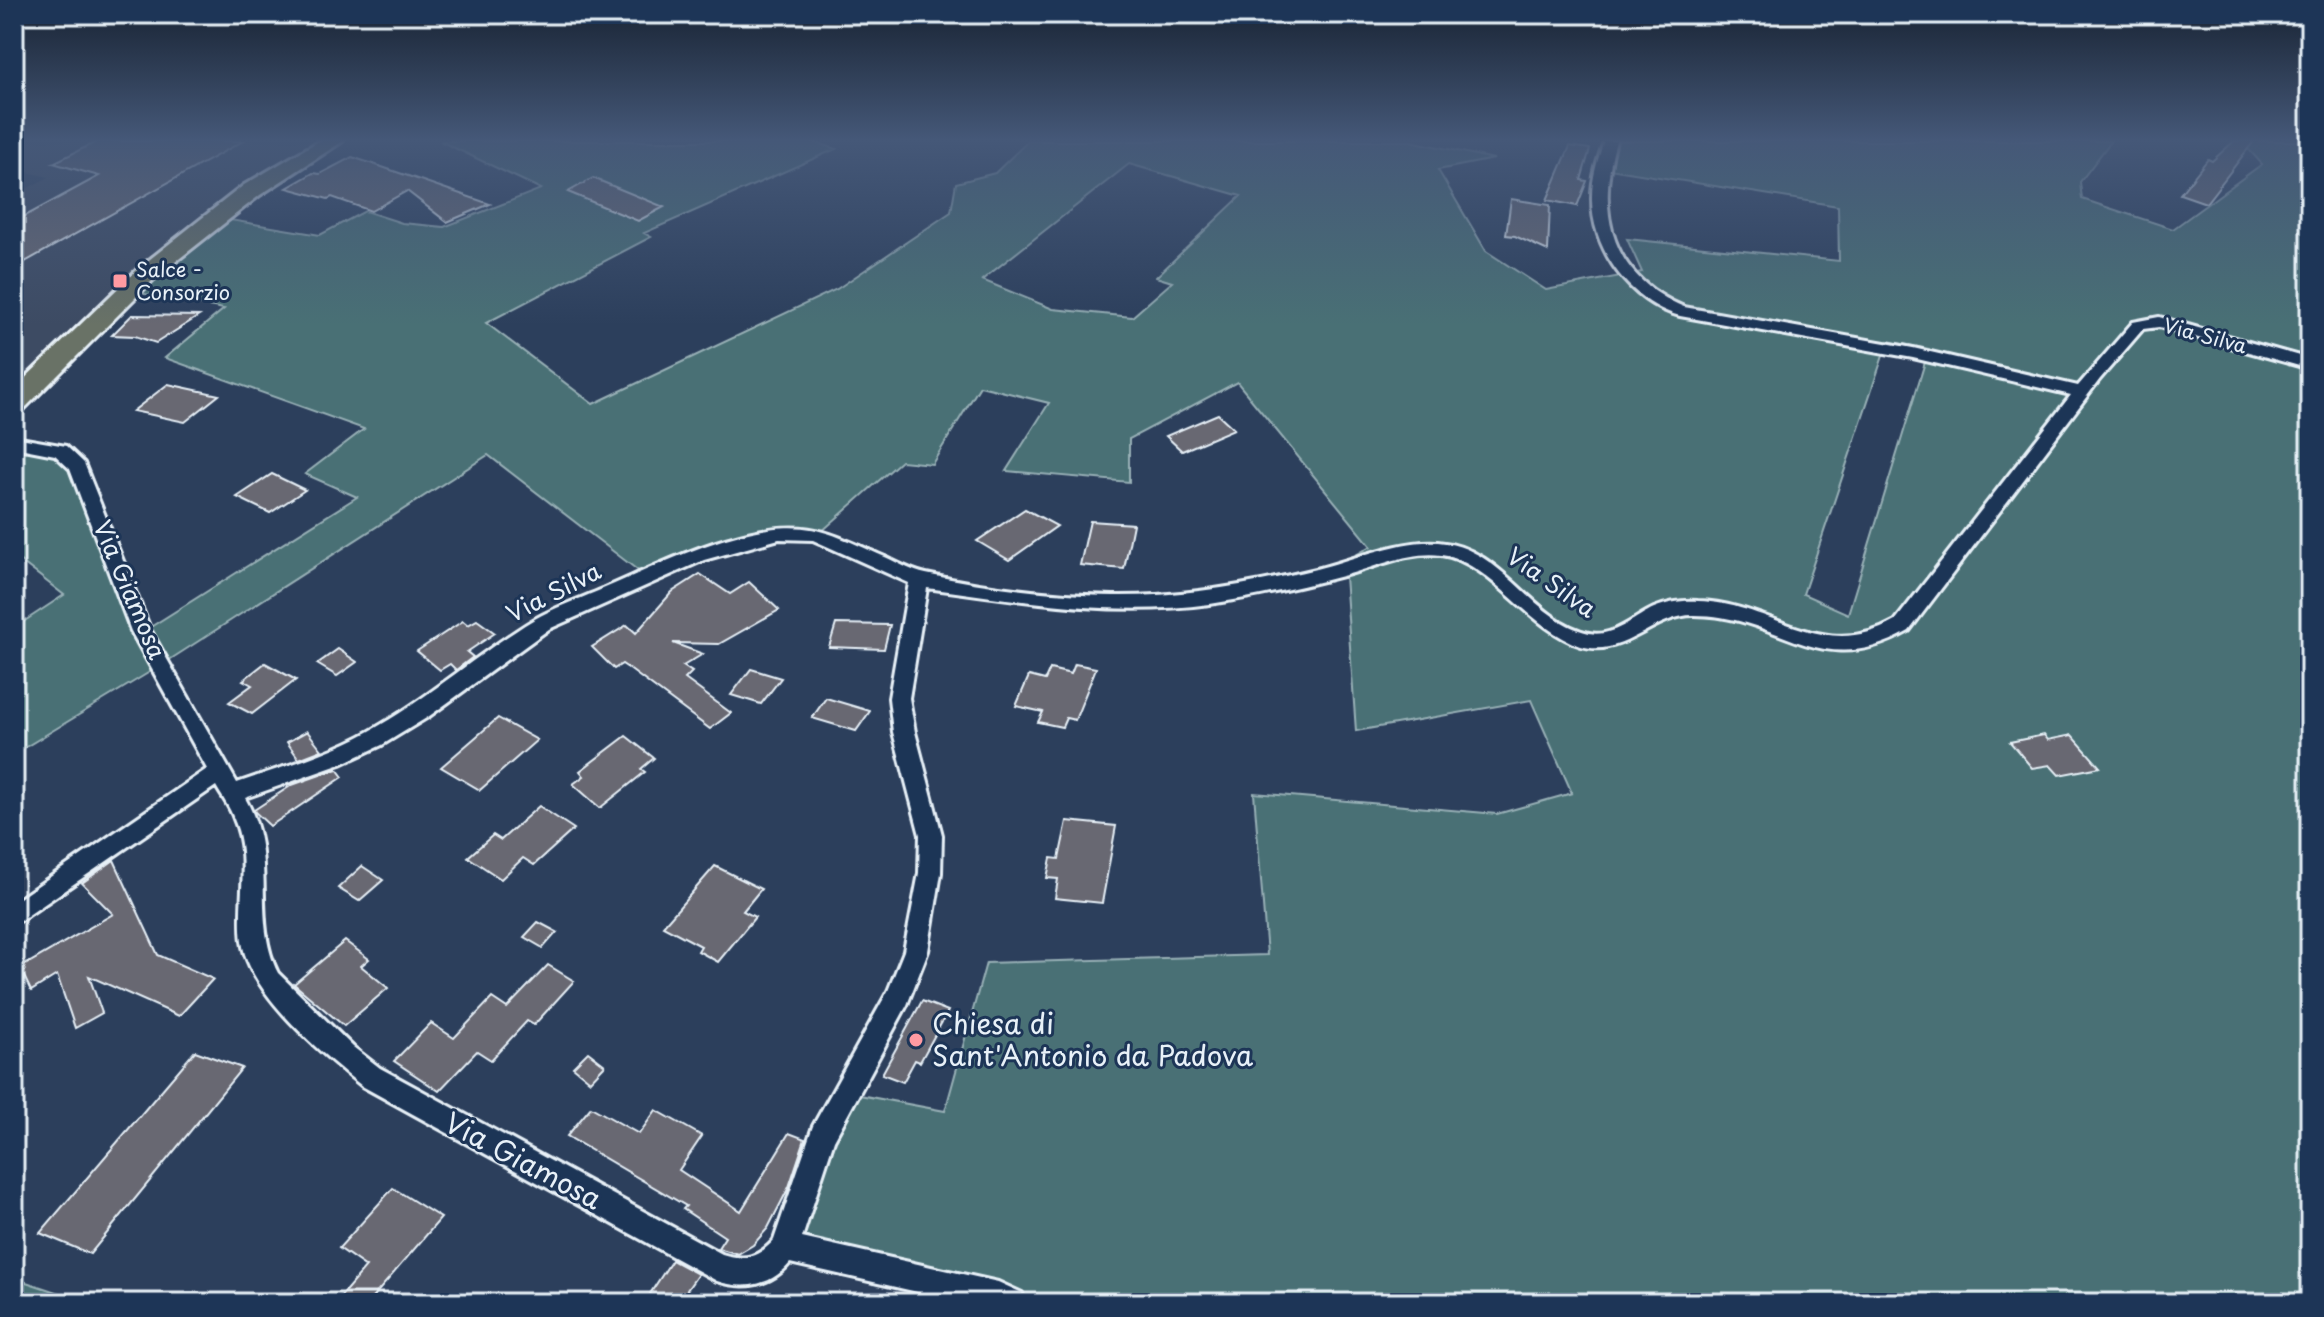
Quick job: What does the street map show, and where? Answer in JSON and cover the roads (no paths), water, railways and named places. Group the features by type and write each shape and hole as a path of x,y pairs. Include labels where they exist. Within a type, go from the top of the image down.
{"main road":[{"path":"14,404 57,365 106,310 159,263 236,202"}],"street":[{"path":"1600,202 1601,223 1626,271 1654,301 1680,311 1913,353 2082,392"},
{"name":"Via Silva","path":"227,783 333,758 375,739 421,711 542,624 683,561 730,544 779,533 816,534 919,580 1053,598 1139,603 1261,588 1415,549 1440,547 1463,554 1564,630 1587,640 1607,640 1667,611 1690,607 1728,612 1826,643 1868,644 1888,637 1902,626 2082,392 2138,325 2159,322 2310,364"},
{"name":"Via Giamosa","path":"14,442 60,450 78,467 141,631 227,783 251,835 254,941 269,981 357,1068 433,1113 717,1267 740,1274 750,1272 772,1263 785,1248"},
{"path":"919,580 899,698 904,732 931,835 930,873 916,951 898,997 822,1135 785,1248 998,1296 1012,1303"},
{"path":"14,915 227,783"}],"place":[{"name":"Salce - Consorzio","path":"120,281"},
{"name":"Chiesa di Sant'Antonio da Padova","path":"916,1040"}]}
